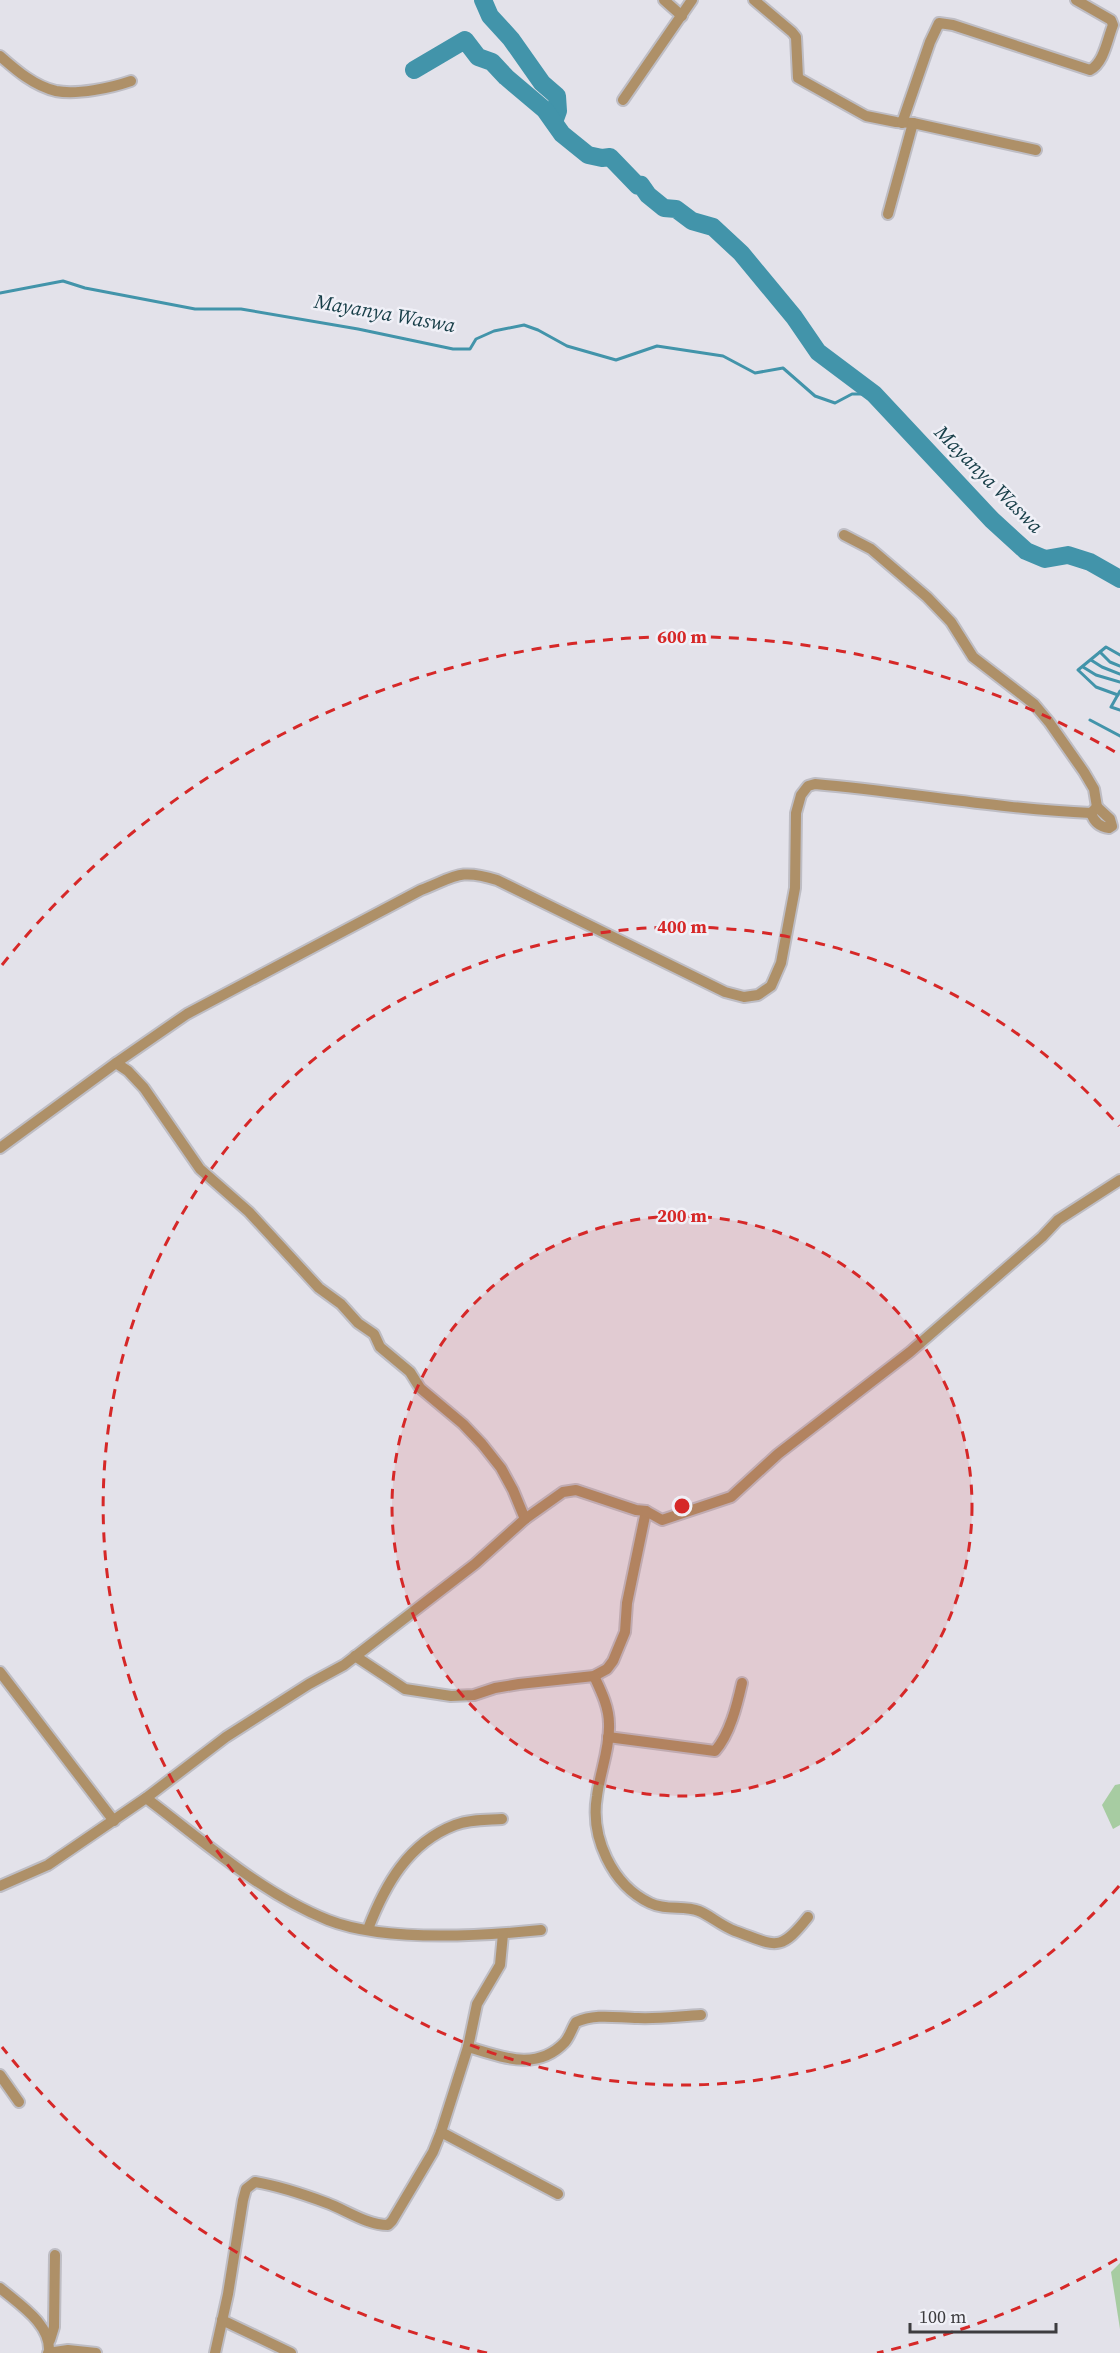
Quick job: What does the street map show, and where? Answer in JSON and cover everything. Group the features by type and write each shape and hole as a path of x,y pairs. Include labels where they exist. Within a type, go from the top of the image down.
{"street":[{"path":"664,0 682,16"},
{"path":"623,100 692,0"},
{"path":"754,0 796,37 798,78 866,116 1036,150"},
{"path":"888,214 907,123 930,42 939,23 1090,70 1100,63 1113,25 1112,20 1076,0"},
{"path":"0,56 31,81 57,91 110,89 131,81"},
{"path":"0,1148 116,1062 187,1014 421,890 460,874 469,872 497,880 699,981 736,996 752,997 771,986 782,963 795,888 796,813 801,795 808,786 815,784 972,802 1094,810 1094,789 1049,722 1034,704 973,657 951,622 927,597 871,549 844,535"},
{"path":"116,1062 144,1088 200,1169 249,1212 319,1288 341,1304 358,1323 374,1334 380,1347 410,1372 420,1388 482,1444 501,1468 525,1519"},
{"path":"0,1886 48,1865 146,1798 226,1737 309,1684 344,1665 475,1564 525,1519 563,1492 576,1490 636,1510 646,1511 662,1520 731,1497 778,1454 910,1352 1042,1237 1058,1220 1120,1180"},
{"path":"355,1656 405,1689 451,1696 474,1695 495,1688 519,1684 594,1676 607,1669 613,1661 625,1632 627,1603 646,1511"},
{"path":"0,1672 114,1821"},
{"path":"594,1676 607,1711 608,1737 597,1796 597,1824 605,1854 621,1881 649,1903 665,1909 697,1910 726,1928 768,1943 784,1942 808,1917"},
{"path":"608,1737 715,1751 723,1740 739,1698 742,1683"},
{"path":"146,1798 281,1896 330,1921 368,1929 428,1935 504,1934 541,1930"},
{"path":"368,1929 394,1874 414,1851 437,1833 457,1824 502,1819"},
{"path":"216,2353 239,2217 243,2200 251,2184 255,2182 277,2186 327,2203 376,2224 388,2225 421,2174 441,2132 468,2047 477,2004 500,1965 504,1934"},
{"path":"468,2047 512,2060 528,2061 542,2058 555,2051 569,2037 574,2025 581,2020 604,2015 639,2019 701,2015"},
{"path":"0,2075 19,2102"},
{"path":"441,2132 558,2194"},
{"path":"55,2256 54,2327 49,2353 68,2350 96,2353"},
{"path":"3,2294 41,2325 50,2340"},
{"path":"222,2320 291,2353"}],"green space":[{"path":"1120,1784 1120,1825 1113,1829 1102,1805 1115,1785"},
{"path":"1120,2263 1120,2329 1111,2272"}],"waterway":[{"name":"Mayanya Waswa","path":"483,0 490,16 511,39 542,83 557,96 558,111 554,122"},
{"name":"Mayanya Waswa","path":"414,70 465,40 478,57 492,62 545,110 562,134 588,155 610,157 638,186 641,185 648,195 664,208 676,209 692,221 713,227 741,253 794,317 818,352 874,394 992,520 1026,551 1045,559 1068,555 1090,562 1120,579"},
{"name":"Mayanya Waswa","path":"0,293 63,281 85,288 195,309 241,309 358,329 453,349 470,349 476,339 494,331 524,325 567,346 616,360 657,346 723,356 755,373 783,368 815,396 835,403 852,394 874,394"},
{"path":"1118,695 1096,687 1078,670 1106,647 1120,655"},
{"path":"1100,652 1110,662 1120,666"},
{"path":"1091,660 1120,674"},
{"path":"1083,667 1096,675 1120,682"},
{"path":"1120,691 1111,707 1120,710"},
{"path":"1090,720 1120,736"}]}
